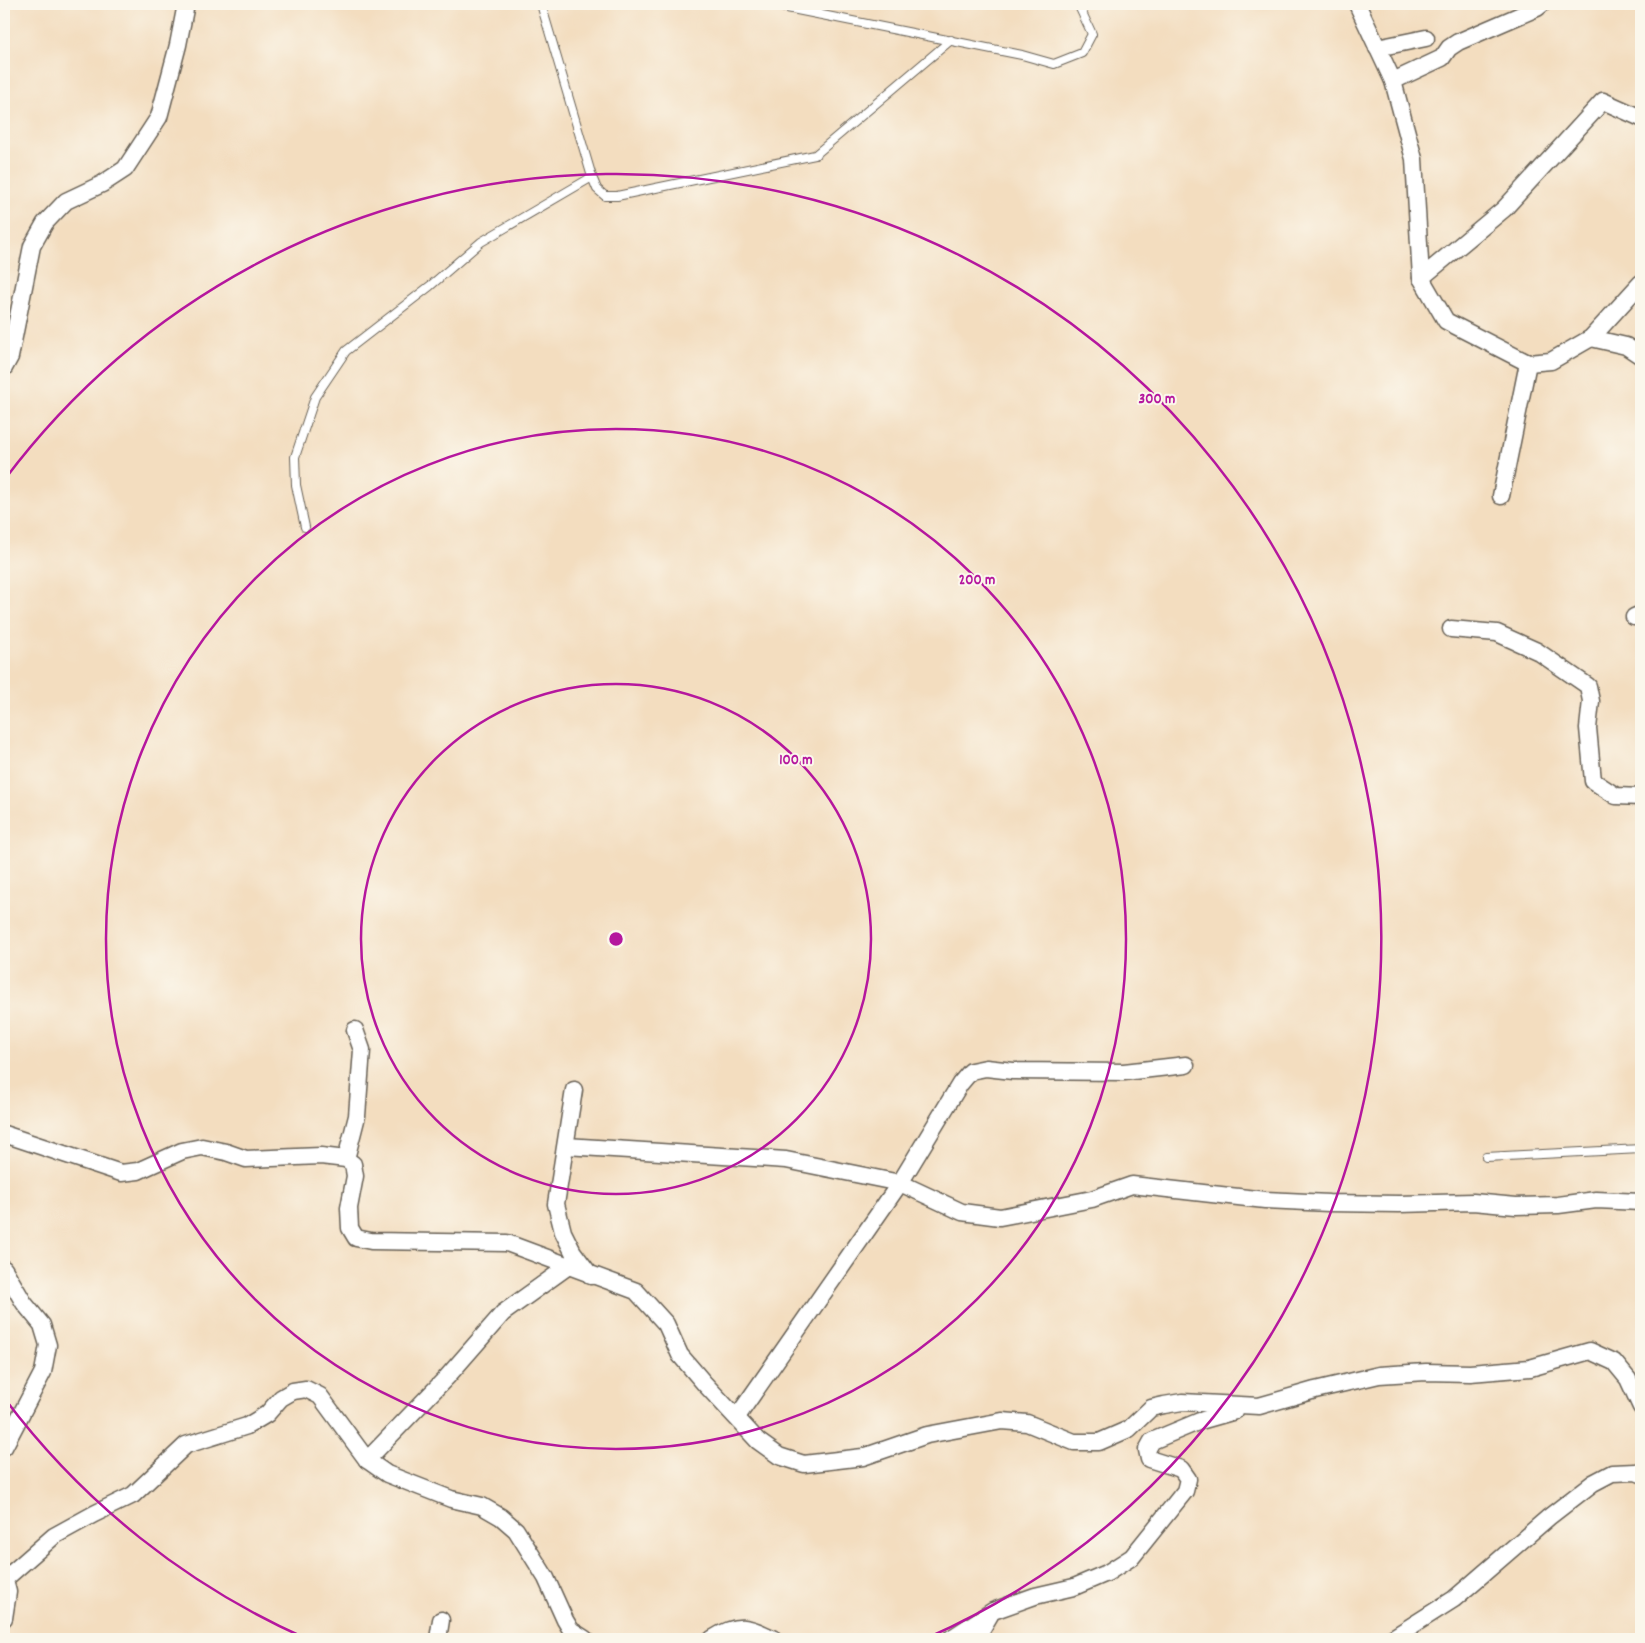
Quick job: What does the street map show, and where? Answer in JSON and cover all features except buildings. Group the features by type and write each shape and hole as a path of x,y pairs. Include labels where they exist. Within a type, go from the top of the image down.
{"street":[{"path":"6,358 32,246 44,223 66,201 102,184 125,169 159,117 178,45 186,4"},
{"path":"1357,4 1393,81 1414,159 1421,278 1446,320 1528,363 1551,361 1591,338 1641,283"},
{"path":"1393,81 1442,58 1449,48 1458,42 1537,8 1542,4"},
{"path":"1377,48 1426,38"},
{"path":"1421,278 1504,210 1603,101 1641,118"},
{"path":"1591,338 1626,346 1641,356"},
{"path":"1501,496 1528,363"},
{"path":"1451,629 1497,634 1537,651 1588,686 1591,701 1588,728 1594,782 1616,796 1641,797"},
{"path":"346,1159 357,1116 362,1050 355,1030"},
{"path":"737,1417 900,1183 960,1084 971,1071 986,1068 1013,1071 1124,1072 1186,1065"},
{"path":"574,1090 556,1204 563,1232 573,1252 591,1276"},
{"path":"4,1134 121,1173 138,1170 182,1151 202,1147 246,1159 321,1156 346,1159 354,1164 355,1176 349,1208 350,1228 356,1238 370,1242 507,1243 591,1276 636,1291 666,1324 680,1355 758,1441 779,1456 804,1464 863,1457 927,1435 1002,1421 1027,1423 1074,1442 1100,1442 1129,1429 1151,1408 1164,1405 1182,1402 1259,1406"},
{"path":"566,1146 786,1160 900,1183 962,1212 1000,1217 1092,1199 1132,1185 1265,1200 1329,1203 1473,1202 1516,1206 1558,1205 1596,1200 1641,1202"},
{"path":"367,1460 447,1377 503,1313 567,1266"},
{"path":"4,1269 24,1303 42,1325 48,1344 43,1372 4,1447"},
{"path":"950,1639 993,1611 1035,1596 1074,1587 1107,1573 1132,1557 1146,1543 1166,1513 1185,1491 1188,1479 1181,1469 1149,1459 1147,1450 1152,1441 1222,1414 1379,1375 1426,1372 1470,1373 1530,1368 1590,1351 1614,1362 1628,1379 1641,1407"},
{"path":"4,1618 8,1592 4,1578 54,1536 133,1495 186,1445 247,1426 267,1414 281,1398 293,1390 306,1389 320,1396 367,1460 387,1474 451,1499 482,1506 501,1517 516,1530 546,1578 571,1630 585,1639"},
{"path":"1391,1639 1454,1598 1549,1517 1593,1483 1612,1473 1636,1472 1641,1474"},
{"path":"976,1639 993,1611"},
{"path":"438,1639 441,1620"},
{"path":"712,1639 727,1629 744,1627 774,1639"}],"lane":[{"path":"541,4 592,177 597,189 605,196 617,196 815,155 951,40"},
{"path":"808,4 819,14"},
{"path":"777,6 951,40 1022,55 1054,64 1082,53 1092,34 1078,4"},
{"path":"306,527 296,486 295,457 315,397 346,351 430,286 481,242 592,177"},
{"path":"1486,1157 1641,1149"}]}
